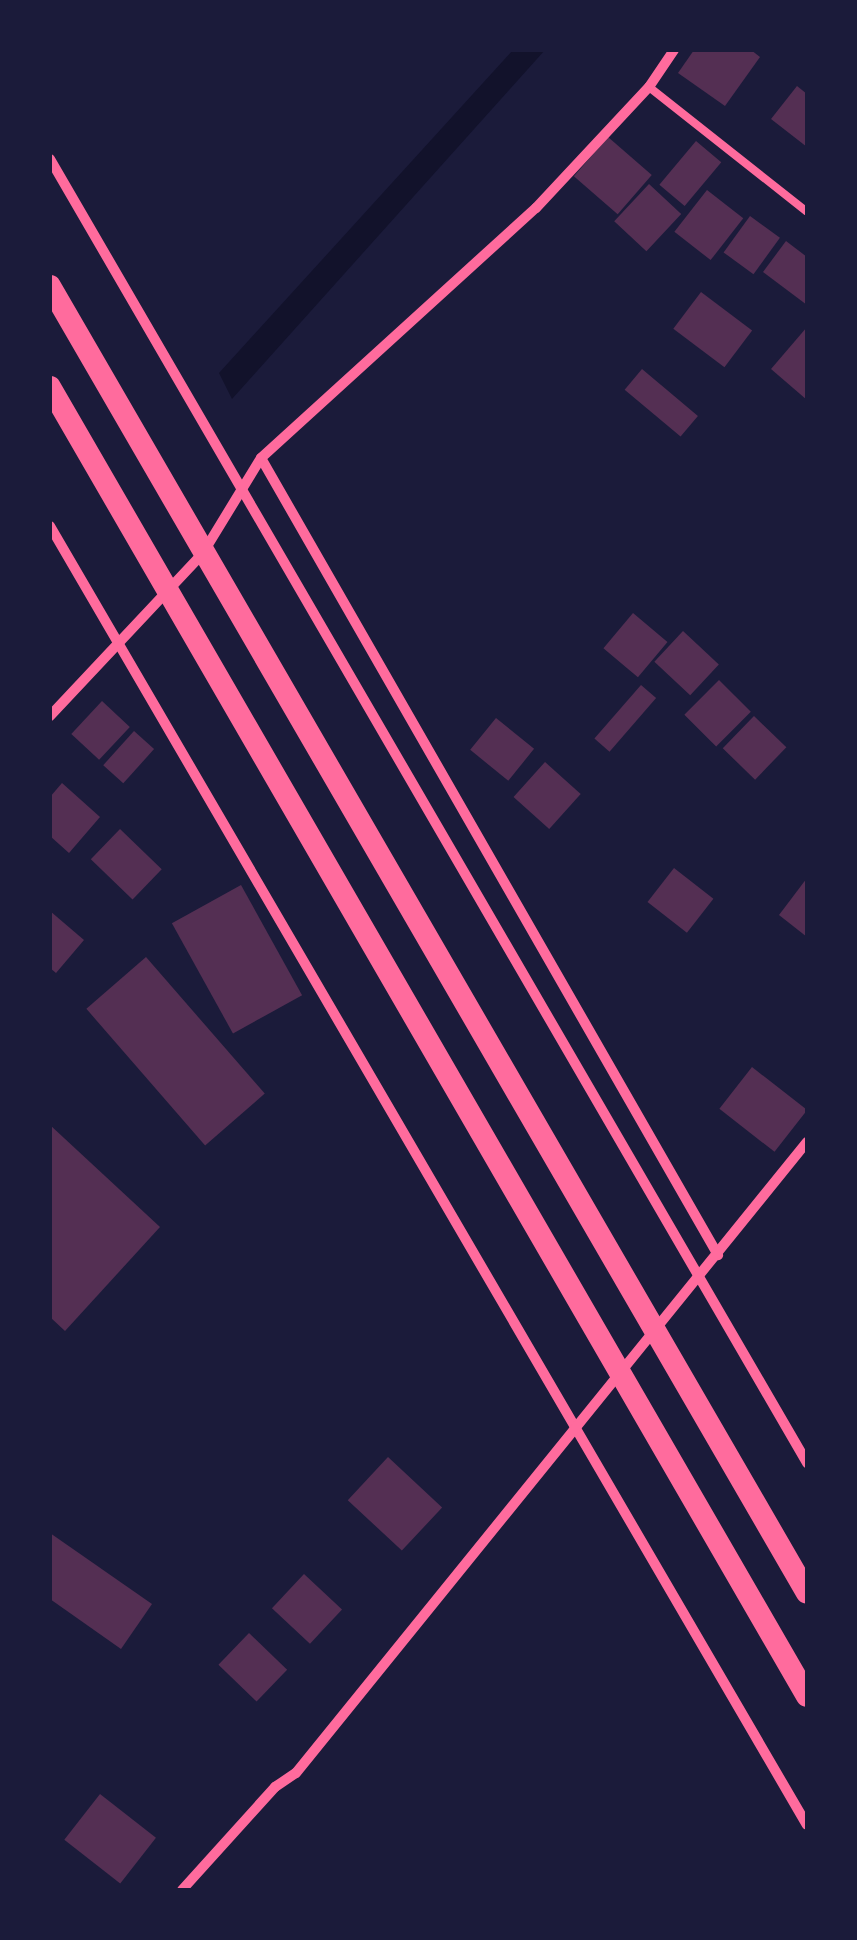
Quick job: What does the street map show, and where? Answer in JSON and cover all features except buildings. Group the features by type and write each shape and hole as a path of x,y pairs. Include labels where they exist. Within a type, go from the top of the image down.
{"main road":[{"path":"50,286 807,1593"},
{"path":"50,387 807,1696"}],"street":[{"path":"50,716 202,553 260,458 536,208 648,87 674,50"},
{"path":"50,159 807,1464"},
{"path":"260,458 718,1255"},
{"path":"50,526 807,1824"},
{"path":"182,1890 275,1787 296,1773 807,1142"}],"lane":[{"path":"648,87 807,212"}],"shaded area":[{"path":"513,50 545,50 232,399 219,373"}]}
